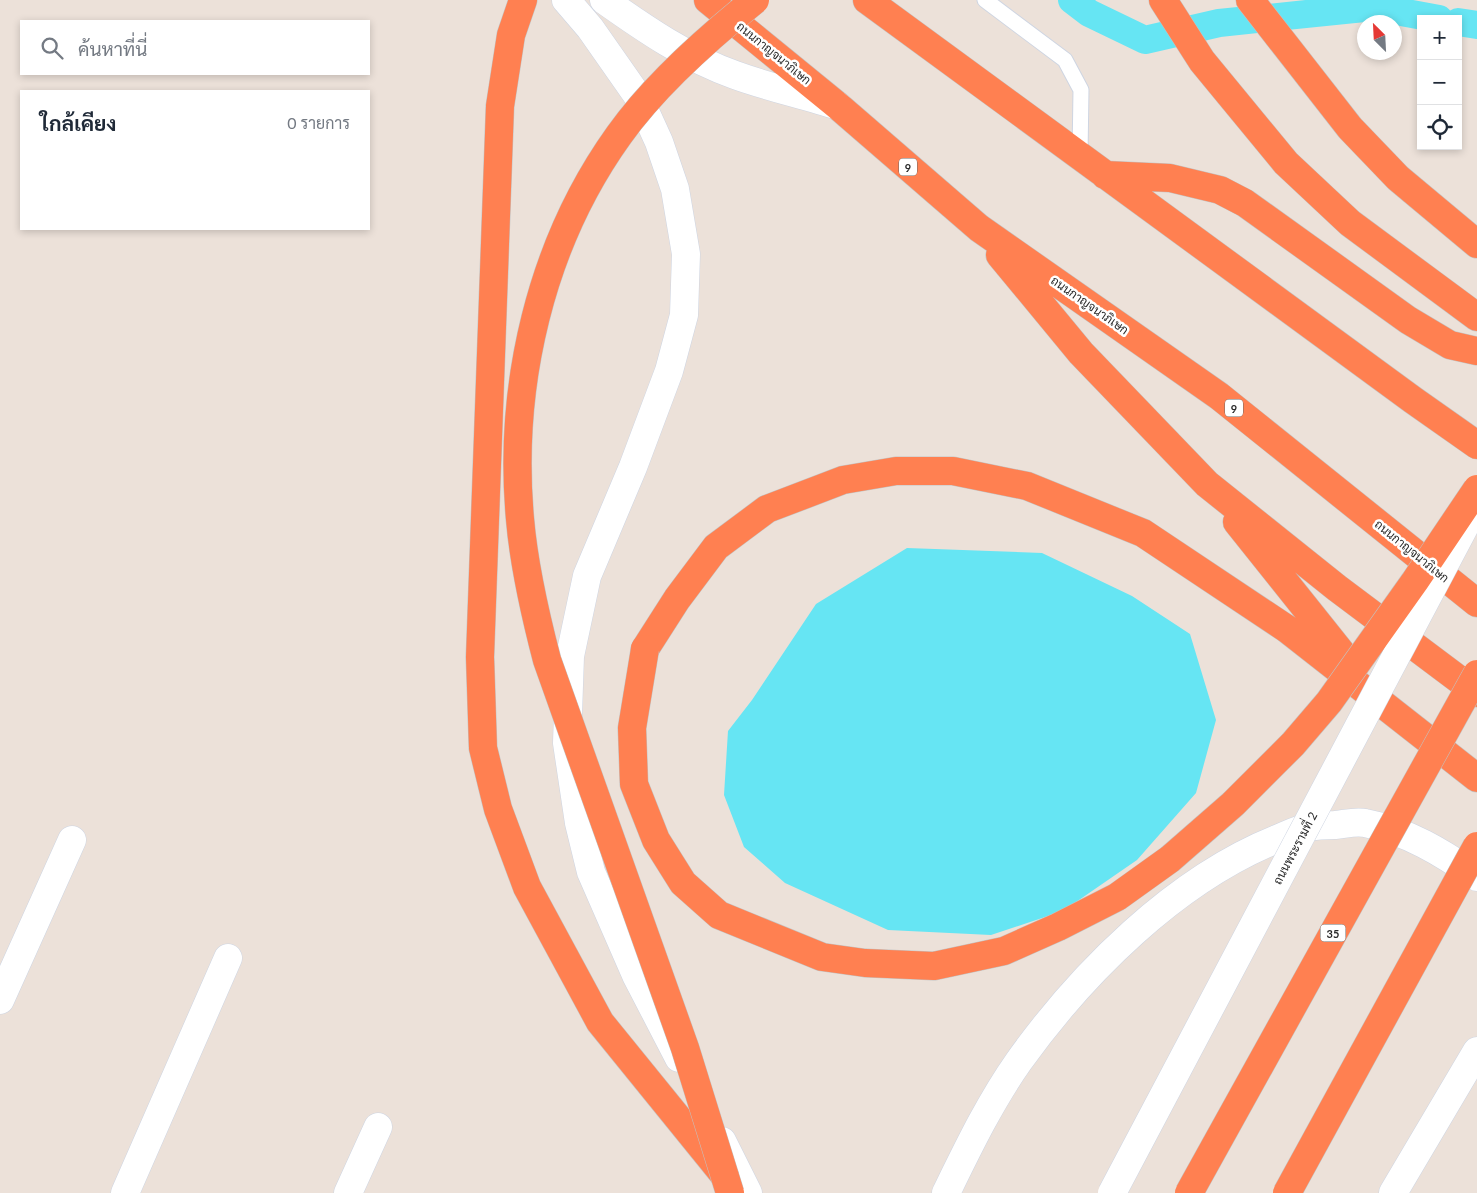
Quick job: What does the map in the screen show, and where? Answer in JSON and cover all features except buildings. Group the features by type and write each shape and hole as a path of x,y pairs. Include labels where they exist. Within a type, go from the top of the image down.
{"highway":[{"path":"523,0 511,35 500,106 480,657 483,748 498,810 527,887 600,1022 739,1193"},
{"name":"ถนนกาญจนาภิเษก","path":"708,0 838,106 979,228 1219,396 1477,604"},
{"path":"730,1193 685,1048 547,660 524,555 517,483 521,406 526,358 552,263 575,208 595,170 615,141 646,103 705,44 755,0"},
{"path":"868,0 1412,400 1477,445"},
{"path":"1162,0 1202,61 1286,162 1350,223 1477,317"},
{"path":"1250,0 1350,128 1398,178 1477,244"},
{"path":"1110,179 1170,178 1220,190 1245,202 1408,320 1450,345 1477,352"},
{"path":"979,228 1080,353 1207,484 1382,702"},
{"path":"1477,489 1415,581 1330,702 1293,744 1233,804 1170,860 1117,898 1004,951 934,966 865,964 822,957 719,915 683,883 656,840 634,784 632,728 645,649 677,600 716,547 767,509 843,480 896,471 953,471 1027,486 1143,533 1287,629 1382,702 1477,778"},
{"path":"1207,484 1337,588 1477,693"},
{"name":"35","path":"1189,1193 1477,674"},
{"path":"1287,1193 1477,846"}],"main road":[{"path":"566,0 590,28 639,98 659,142 675,189 686,254 684,315 669,371 633,467 587,576 570,656 567,742 579,823 591,872 632,966 748,1193"},
{"path":"604,0 638,24 681,50 734,74 838,106"},
{"name":"ถนนพระรามที่ 2","path":"1112,1193 1477,503"},
{"path":"946,1193 978,1127 1019,1061 1064,1004 1110,954 1165,905 1210,872 1260,846 1309,826 1364,823 1398,832 1442,853 1477,877"},
{"path":"0,1000 72,840"},
{"path":"125,1193 228,958"},
{"path":"1393,1193 1477,1051"},
{"path":"348,1193 378,1127"}],"lane":[{"path":"985,0 1065,60 1073,72 1081,90 1080,155"}],"water":[{"path":"907,548 1042,553 1132,596 1190,634 1216,720 1196,793 1137,860 1063,911 991,935 888,930 785,883 744,847 724,795 728,731 752,700 816,604"}],"waterway":[{"path":"1072,0 1089,13 1145,40 1219,23 1374,7 1417,15"},
{"path":"1462,23 1477,25"}]}
